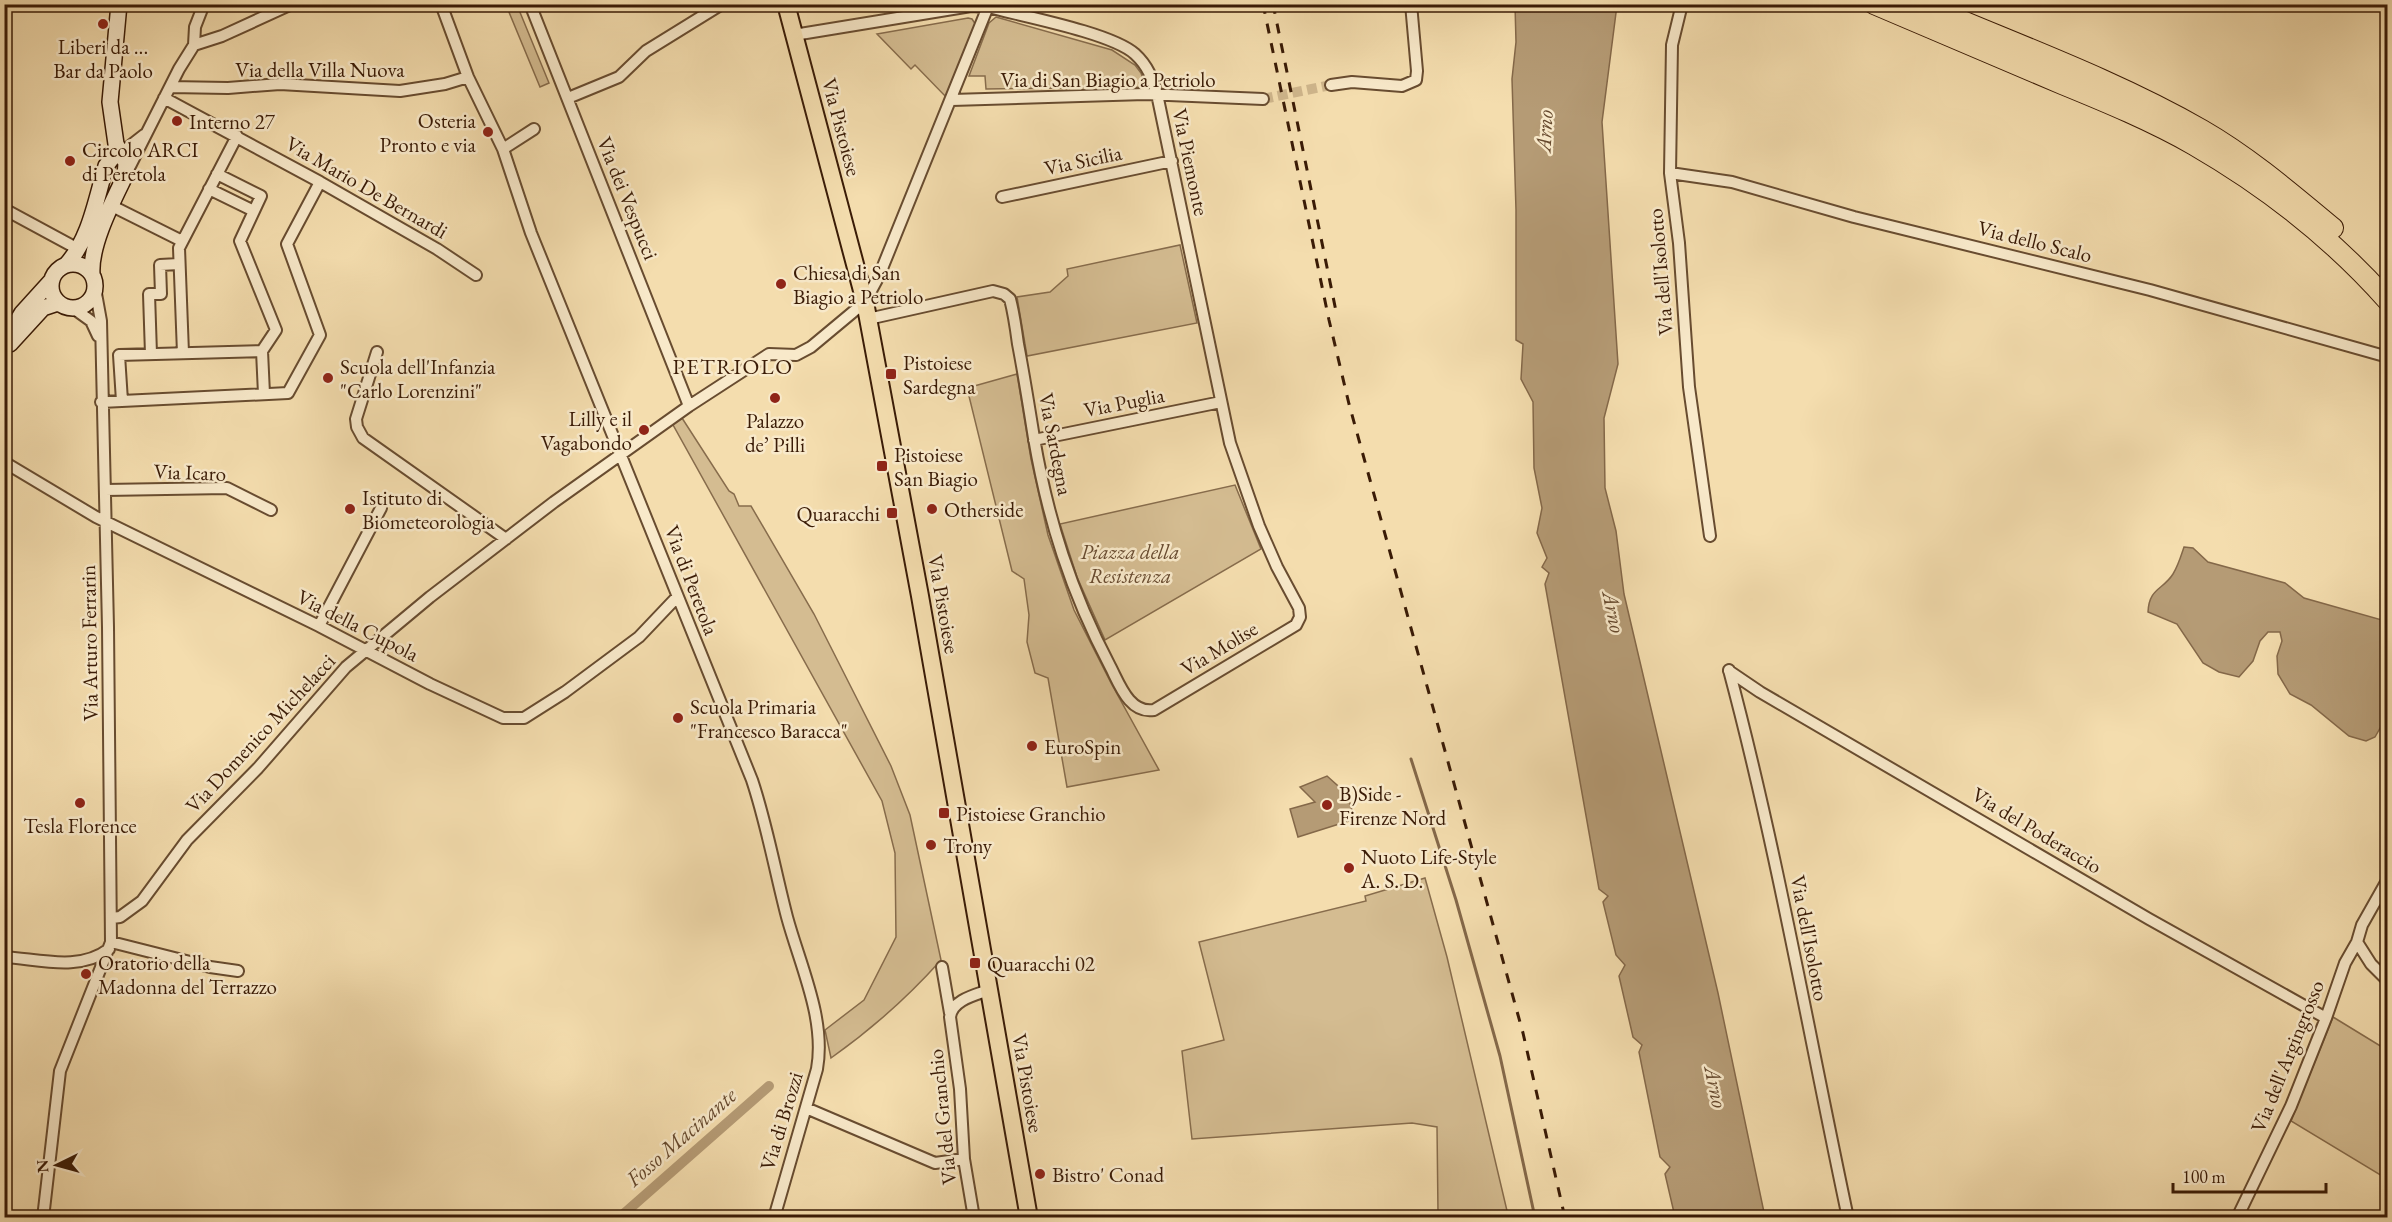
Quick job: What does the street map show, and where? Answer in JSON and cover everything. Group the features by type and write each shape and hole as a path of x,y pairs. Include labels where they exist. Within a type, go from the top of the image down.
{"highway":[{"path":"1874,4 2118,107 2193,145 2242,166 2335,230 2388,281"},
{"path":"1922,4 2156,106 2202,130 2369,279 2388,301"}],"main road":[{"path":"4,345 15,339 43,308 58,303 73,308 89,301 94,281 92,266 96,245 125,176 126,163 112,129 110,102 119,4"},
{"name":"Via Pistoiese","path":"786,4 867,310 922,608 1029,1218"},
{"path":"4,345 22,313 78,249 95,205 106,166 112,158 121,153"},
{"path":"66,265 82,266 94,281"},
{"path":"51,281 52,294 58,303"}],"street":[{"path":"125,176 164,98 195,45 195,27 204,4"},
{"path":"195,45 222,36 292,4"},
{"name":"Via di Peretola","path":"441,4 468,77 503,148 531,233 758,797 819,1034"},
{"name":"Via dei Vespucci","path":"530,4 689,406"},
{"path":"568,99 619,77 646,51 722,4"},
{"path":"1332,85 1352,82 1401,86 1416,80 1411,4"},
{"name":"Via dell'Isolotto","path":"1682,4 1672,45 1670,173 1679,243 1690,397 1710,536"},
{"name":"Via Piemonte","path":"794,35 971,6 989,6 1104,38 1134,52 1148,69 1157,94 1221,402 1247,496 1277,567 1299,608 1300,617"},
{"path":"621,453 769,354 796,355 867,310 989,6"},
{"name":"Via della Villa Nuova","path":"170,87 228,88 280,84 400,91 445,84 468,77"},
{"name":"Via di San Biagio a Petriolo","path":"952,100 1157,94 1263,99"},
{"name":"Via Mario De Bernardi","path":"164,98 320,182 437,249 476,275"},
{"path":"121,153 137,142 150,128"},
{"path":"503,148 534,129"},
{"path":"183,353 179,248 237,136"},
{"name":"Via Sicilia","path":"1002,197 1172,162"},
{"name":"Via dello Scalo","path":"1670,173 1732,182 1854,216 2150,290 2388,357"},
{"path":"217,174 261,196 240,241 276,330 262,351 264,394"},
{"path":"101,402 288,393 320,335 287,244 320,182"},
{"path":"209,189 254,211"},
{"path":"112,206 182,241"},
{"path":"4,209 78,249"},
{"path":"151,354 149,294 161,294 160,265 179,264"},
{"name":"Via Arturo Ferrarin","path":"43,1218 59,1074 110,946 112,918 101,321 94,281"},
{"name":"Via Sardegna","path":"867,310 993,291 1004,294 1011,304 1034,440 1053,525 1071,584 1119,683 1132,703 1141,710 1154,710"},
{"name":"Via Arturo Ferrarin","path":"73,308 94,324 100,342"},
{"path":"122,401 119,355 262,351"},
{"path":"377,352 356,419 357,427 363,438 506,539"},
{"name":"Via Puglia","path":"1034,440 1221,402"},
{"name":"Via Domenico Michelacci","path":"112,918 120,917 142,901 187,840 258,768 346,667 430,597 621,453"},
{"name":"Via della Cupola","path":"4,462 106,522 320,626 365,652 481,710 503,718 519,719 531,714 565,692 639,637 677,597"},
{"name":"Via Icaro","path":"105,490 227,488 271,510"},
{"path":"320,626 381,508"},
{"name":"Via Molise","path":"1154,710 1296,625 1300,617"},
{"name":"Via dell'Isolotto","path":"1729,669 1782,891 1814,1061 1848,1218"},
{"name":"Via del Poderaccio","path":"1729,669 1760,692 2149,919 2326,1018"},
{"name":"Via dell'Argingrosso","path":"2237,1218 2290,1107 2326,1018 2345,963 2357,942 2362,925 2388,879"},
{"path":"2357,942 2371,964 2388,981"},
{"path":"4,957 65,962 88,959 110,946 238,971"},
{"name":"Via del Granchio","path":"942,967 960,1089 964,1159 974,1218"},
{"path":"950,1013 959,1003 988,990"},
{"name":"Via di Brozzi","path":"774,1218 819,1061 819,1034"},
{"path":"806,1108 935,1163 964,1159"}],"green space":[{"path":"506,5 517,5 549,83 540,87"},
{"path":"996,17 1112,50 1135,65 1146,87 986,89 985,76 969,76 989,23"},
{"path":"972,19 976,25 947,98 915,65 911,69 877,34"},
{"path":"1180,245 1197,323 1027,356 1017,297 1050,292 1068,276 1067,269"},
{"path":"1017,374 1031,459 1048,535 1074,610 1159,770 1067,787 1048,678 1035,673 1027,642 1029,615 1024,579 1012,571 967,388"},
{"path":"682,418 729,491 734,494 739,506 751,506 814,614 891,766 910,815 941,960 889,1012 831,1058 825,1030 864,1000 896,937 895,853 882,801 672,423"},
{"name":"Piazza della Resistenza","path":"1235,485 1261,549 1105,640 1077,577 1060,524"},
{"path":"1425,878 1447,957 1508,1215 1438,1212 1437,1127 1412,1123 1192,1139 1182,1051 1224,1040 1199,942 1366,901 1365,896"},
{"path":"2333,1017 2387,1050 2387,1179 2291,1121"}],"water":[{"name":"Arno","path":"1515,5 1617,5 1602,122 1618,364 1604,418 1605,488 1616,531 1624,594 1718,993 1765,1217 1675,1217 1665,1174 1670,1167 1660,1157 1639,1052 1642,1045 1633,1037 1619,976 1625,965 1616,955 1603,902 1608,896 1599,889 1545,584 1549,573 1542,567 1547,558 1537,533 1542,508 1534,468 1533,402 1521,379 1523,344 1516,340 1516,210 1512,79 1516,42"},
{"path":"2184,547 2193,548 2208,562 2285,583 2304,598 2382,620 2387,652 2387,716 2375,737 2366,741 2349,736 2311,705 2290,694 2278,674 2277,656 2282,641 2280,632 2268,632 2260,641 2253,661 2239,677 2219,672 2203,663 2177,624 2148,612 2151,598 2173,574"},
{"name":"B)Side - Firenze Nord","path":"1327,776 1347,794 1355,819 1298,837 1290,809 1315,802 1300,787"}],"waterway":[{"path":"1411,759 1456,900 1500,1056 1534,1213"},
{"name":"Fosso Macinante","path":"619,1218 769,1086"}],"tunnel":[{"path":"1263,99 1331,85"}],"railway":[{"path":"1263,4 1329,320 1349,404 1523,1033 1565,1218"},
{"path":"1273,4 1337,316"}],"place":[{"name":"Liberi da ... Bar da Paolo","path":"103,24"},
{"name":"Interno 27","path":"177,121"},
{"name":"Osteria Pronto e via","path":"488,132"},
{"name":"Circolo ARCI di Peretola","path":"70,161"},
{"name":"Chiesa di San Biagio a Petriolo","path":"781,284"},
{"name":"Pistoiese Sardegna","path":"891,374"},
{"name":"Scuola dell'Infanzia \"Carlo Lorenzini\"","path":"328,378"},
{"name":"Palazzo de’ Pilli","path":"775,398"},
{"name":"Lilly e il Vagabondo","path":"644,430"},
{"name":"Pistoiese San Biagio","path":"882,466"},
{"name":"Istituto di Biometeorologia","path":"350,509"},
{"name":"Otherside","path":"932,509"},
{"name":"Quaracchi","path":"892,513"},
{"name":"Scuola Primaria \"Francesco Baracca\"","path":"678,718"},
{"name":"EuroSpin","path":"1032,746"},
{"name":"Tesla Florence","path":"80,803"},
{"name":"B)Side - Firenze Nord","path":"1327,805"},
{"name":"Pistoiese Granchio","path":"944,813"},
{"name":"Trony","path":"931,845"},
{"name":"Nuoto Life-Style A. S. D.","path":"1349,868"},
{"name":"Quaracchi 02","path":"975,963"},
{"name":"Oratorio della Madonna del Terrazzo","path":"86,974"},
{"name":"Bistro' Conad","path":"1040,1174"}],"district":[{"name":"PETRIOLO","path":"733,366"}]}
